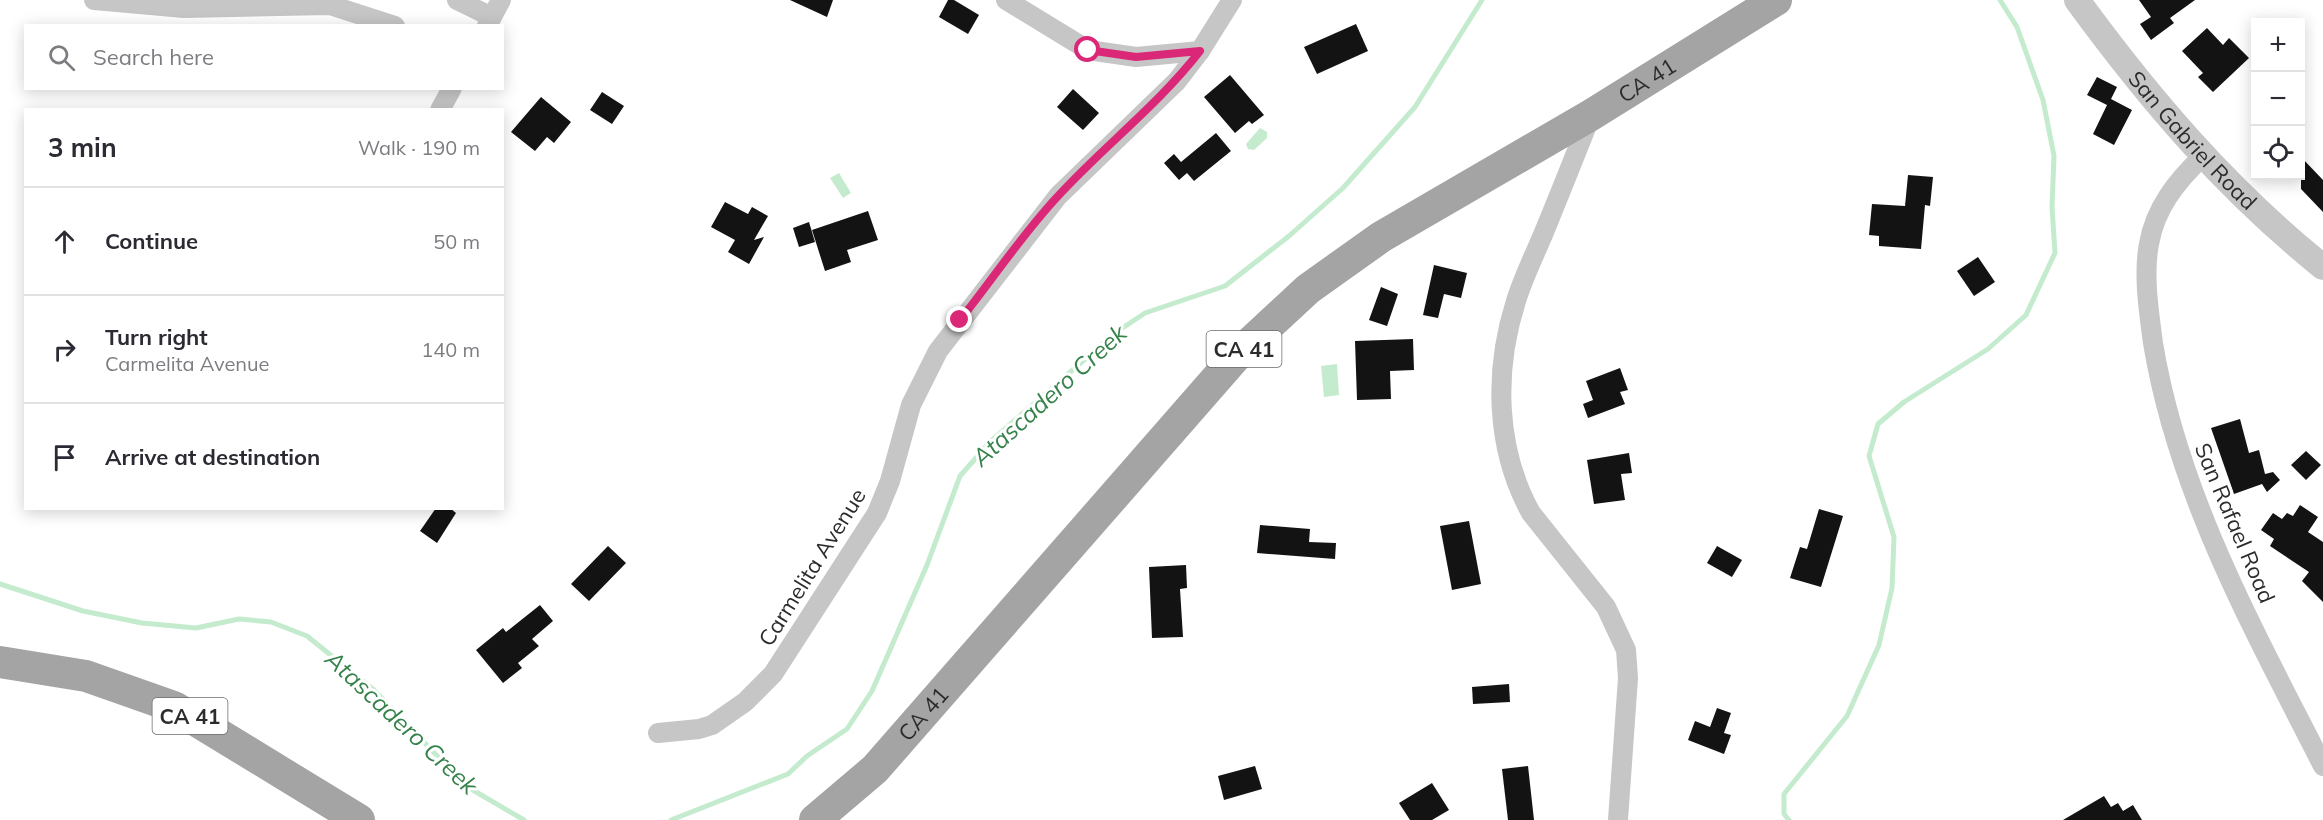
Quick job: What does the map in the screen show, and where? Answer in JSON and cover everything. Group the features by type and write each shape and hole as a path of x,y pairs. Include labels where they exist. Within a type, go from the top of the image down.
{"main road":[{"name":"CA 41","path":"815,820 874,769 1238,354 1308,289 1381,237 1592,115 1776,0"},
{"name":"CA 41","path":"0,662 86,676 174,707 359,820"}],"street":[{"path":"94,0 184,8 330,5 389,24"},
{"path":"457,0 493,14"},
{"path":"1006,0 1088,50 1136,57 1200,51"},
{"name":"Carmelita Avenue","path":"658,733 699,729 712,725 745,702 773,674 877,513 890,481 911,405 938,351 1058,196 1177,81 1200,51 1232,0"},
{"name":"San Gabriel Road","path":"2077,0 2133,77 2202,157 2284,235 2323,267"},
{"path":"441,108 451,90"},
{"path":"1592,115 1517,299 1503,362 1501,401 1508,458 1522,497 1531,513 1606,607 1626,650 1628,678 1618,820"},
{"name":"San Rafael Road","path":"2202,157 2183,175 2170,193 2159,211 2148,244 2150,318 2158,369 2176,447 2210,537 2323,766"}],"shaded area":[{"path":"1260,128 1267,132 1267,138 1254,150 1248,149 1246,144"},
{"path":"839,173 851,193 843,198 830,178"},
{"path":"1337,364 1339,395 1324,397 1321,366"}],"building":[{"path":"790,0 833,0 827,17"},
{"path":"948,0 954,0 979,15 968,34 939,17"},
{"path":"2139,0 2195,0 2170,18 2174,23 2151,40 2140,24 2151,17"},
{"path":"1356,24 1368,51 1317,74 1304,47"},
{"path":"2207,28 2223,45 2229,38 2249,58 2213,92 2198,77 2203,73 2182,51"},
{"path":"1230,75 1264,115 1252,124 1249,121 1235,133 1204,97"},
{"path":"2097,77 2117,87 2111,99 2132,110 2114,145 2093,134 2107,105 2087,95"},
{"path":"1073,89 1099,113 1083,130 1057,107"},
{"path":"602,92 624,106 612,124 590,110"},
{"path":"541,97 571,122 554,143 547,137 535,151 511,132"},
{"path":"1216,133 1231,151 1194,181 1187,173 1179,180 1164,163 1174,154 1181,162"},
{"path":"2305,161 2323,180 2323,212 2301,189 2301,180 2305,180"},
{"path":"1908,175 1933,177 1930,206 1925,205 1921,249 1879,246 1879,236 1869,235 1872,204 1905,206"},
{"path":"725,202 748,214 752,207 768,216 754,240 764,237 749,264 728,252 735,240 711,227"},
{"path":"868,211 878,240 847,250 851,262 825,271 812,230"},
{"path":"809,222 815,242 799,247 793,228"},
{"path":"1978,257 1995,282 1974,296 1957,271"},
{"path":"1434,265 1467,273 1461,298 1444,294 1438,318 1423,315"},
{"path":"1381,287 1398,294 1387,326 1369,320"},
{"path":"1413,339 1414,370 1390,371 1391,399 1357,400 1355,341"},
{"path":"1620,368 1628,390 1620,392 1625,404 1588,418 1583,404 1593,400 1586,381"},
{"path":"2240,419 2249,453 2259,450 2265,474 2273,472 2280,480 2267,492 2262,484 2234,494 2211,428"},
{"path":"2306,451 2321,465 2306,480 2291,465"},
{"path":"1629,453 1632,473 1621,474 1625,500 1594,504 1587,460"},
{"path":"2300,505 2318,517 2308,532 2323,542 2323,602 2302,581 2309,572 2270,546 2274,539 2261,530 2273,513 2282,519 2287,513 2293,516"},
{"path":"1819,509 1843,516 1821,587 1790,578 1800,547 1807,549"},
{"path":"435,510 452,510 456,513 437,543 420,531"},
{"path":"1469,521 1481,584 1452,590 1440,526"},
{"path":"1260,525 1310,529 1309,542 1336,543 1335,559 1257,553"},
{"path":"608,546 626,563 589,601 571,584"},
{"path":"1717,546 1742,560 1732,577 1707,563"},
{"path":"1186,565 1187,588 1180,589 1183,637 1152,638 1149,567"},
{"path":"540,605 553,621 532,639 539,646 518,663 522,668 503,683 476,650 503,628 506,632"},
{"path":"1509,684 1510,702 1473,704 1472,687"},
{"path":"1717,708 1731,713 1724,733 1731,735 1724,754 1688,740 1695,721 1710,727"},
{"path":"1255,766 1262,789 1224,800 1218,776"},
{"path":"1528,766 1534,820 1508,820 1502,769"},
{"path":"1432,783 1449,810 1432,820 1410,820 1399,803"},
{"path":"2104,796 2111,807 2118,803 2123,811 2133,805 2142,820 2063,820"}],"waterway":[{"name":"Atascadero Creek","path":"671,820 788,774 807,756 847,729 872,691 927,565 960,476 990,442 1115,333 1145,313 1225,286 1289,236 1343,188 1415,107 1482,0"},
{"path":"1789,820 1784,814 1784,794 1847,716 1879,645 1892,588 1894,537 1869,456 1878,424 1904,402 1988,349 2026,315 2055,253 2052,207 2054,156 2043,100 2017,27 2000,0"},
{"name":"Atascadero Creek","path":"0,584 83,611 142,623 196,628 239,619 271,622 307,636 374,690 466,786 524,820"}],"route":[{"path":"960,320 1058,196 1142,117 1177,81 1200,51 1136,57 1088,50"}]}
